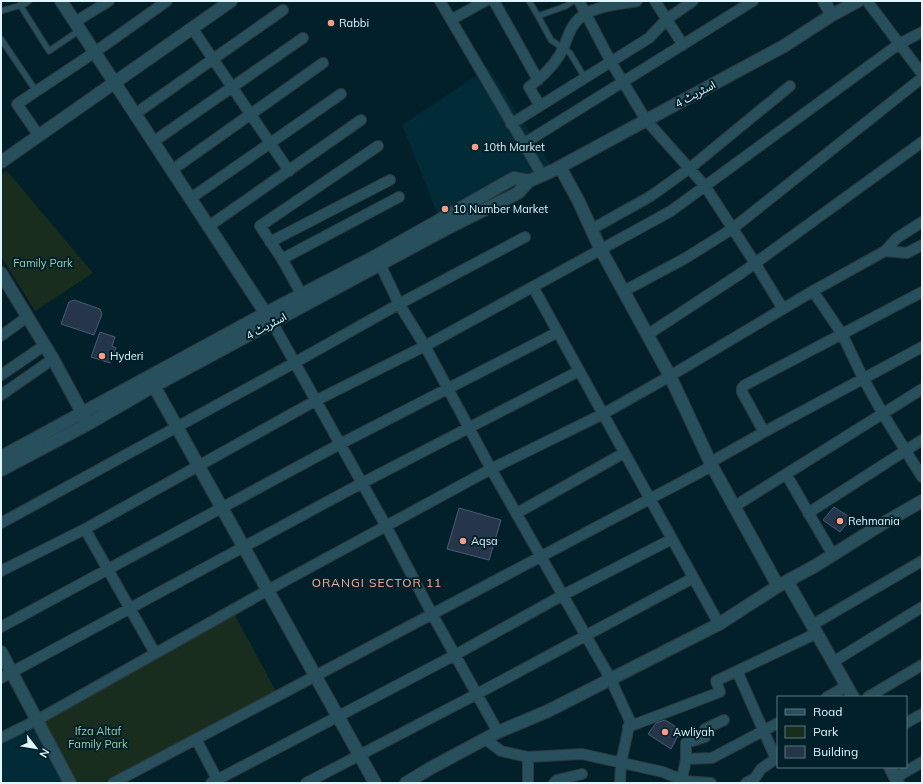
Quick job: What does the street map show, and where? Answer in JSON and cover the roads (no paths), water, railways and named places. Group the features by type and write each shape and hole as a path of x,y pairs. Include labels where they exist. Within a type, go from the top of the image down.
{"street":[{"path":"61,1 269,318 386,526 432,614 498,732"},
{"path":"78,26 109,1"},
{"path":"38,136 17,104 95,52 153,5 167,1"},
{"path":"1,162 231,1"},
{"path":"440,1 542,175"},
{"path":"452,20 485,1"},
{"path":"494,1 538,80"},
{"path":"579,1 611,62 646,120 705,186 755,263 783,310"},
{"path":"540,106 529,87 547,73 560,55 569,31 577,21 586,14 599,8 637,1"},
{"path":"655,1 683,45"},
{"path":"511,124 649,38 667,19 693,1"},
{"path":"523,144 753,1"},
{"path":"824,1 832,14"},
{"name":"اسٹریٹ 4","path":"1,470 85,419 269,318 380,264 518,193 529,181 560,167 784,46 832,14 858,1"},
{"path":"867,1 922,74"},
{"path":"135,114 283,10"},
{"path":"192,28 289,171"},
{"path":"1,571 85,529 316,401 425,346 671,211 899,44 922,32"},
{"path":"154,142 303,38"},
{"path":"172,170 323,63"},
{"path":"624,292 684,260 732,229 922,78"},
{"path":"592,229 651,196 690,168 790,86"},
{"path":"191,198 341,94"},
{"path":"209,226 361,120"},
{"path":"647,334 755,263 922,142"},
{"path":"302,295 282,259 260,226 378,146"},
{"path":"560,167 578,200 601,250 670,376 712,464 735,506 783,583 815,629 850,692 832,696"},
{"name":"اسٹریٹ 4","path":"1,457 154,386 269,318 302,295 372,258 514,178 529,181"},
{"path":"270,242 390,180"},
{"path":"282,259 399,197"},
{"path":"1,738 37,720 268,590 386,526 492,469 603,414 783,310 813,291 885,251 897,238 922,222"},
{"path":"1,523 399,304 525,237"},
{"path":"885,251 907,253 922,245"},
{"path":"380,264 399,304 425,346 469,428 610,678 630,721 621,763 620,783"},
{"path":"1,273 5,288 27,317 45,345 85,419"},
{"path":"533,287 719,624"},
{"path":"813,291 842,334 863,378 922,478"},
{"path":"764,432 742,392 742,388 745,385 922,292"},
{"path":"1,336 27,317"},
{"path":"1,627 340,444 558,332"},
{"path":"1,375 45,345"},
{"path":"113,783 650,499 712,464 764,432 922,346"},
{"path":"1,395 53,359"},
{"path":"6,675 362,483 579,371"},
{"path":"154,386 375,783"},
{"path":"735,506 922,389"},
{"path":"808,513 922,440"},
{"path":"517,513 624,453"},
{"path":"786,474 833,555"},
{"path":"406,783 498,732 548,711 610,678 719,624 783,583 815,566 922,501"},
{"path":"85,529 155,653"},
{"path":"196,739 216,782 455,655 563,595 672,539"},
{"path":"628,727 720,692 716,681 815,629 922,561"},
{"path":"306,783 693,578"},
{"path":"833,662 922,607"},
{"path":"1,652 6,675 37,720 70,783"},
{"path":"870,696 922,665"},
{"path":"737,671 763,731 777,758 761,769 755,778 746,783"},
{"path":"907,722 922,714"},
{"path":"682,779 686,759 686,743 705,737 705,728 724,720"},
{"path":"686,759 712,758 777,724"},
{"path":"485,739 501,751 528,757 582,754 663,772 682,779 711,783"},
{"path":"528,757 528,783"},
{"path":"894,776 922,762"},
{"path":"554,783 558,780 582,774"}],"lane":[{"path":"1,11 29,1"},
{"path":"529,1 551,40 570,53 585,78"},
{"path":"538,16 566,6 573,1"},
{"path":"20,5 49,51 78,26"},
{"path":"1,39 36,91"}],"place":[{"name":"Rabbi","path":"331,23"},
{"name":"10th Market","path":"475,147"},
{"name":"10 Number Market","path":"445,209"},
{"name":"Hyderi","path":"102,356"},
{"name":"Rehmania","path":"840,521"},
{"name":"Aqsa","path":"463,541"},
{"name":"Awliyah","path":"665,732"}],"district":[{"name":"ORANGI SECTOR 11","path":"377,583"}],"park label":[{"name":"Family Park","path":"43,263"},
{"name":"Ifza Altaf Family Park","path":"98,737"}]}
